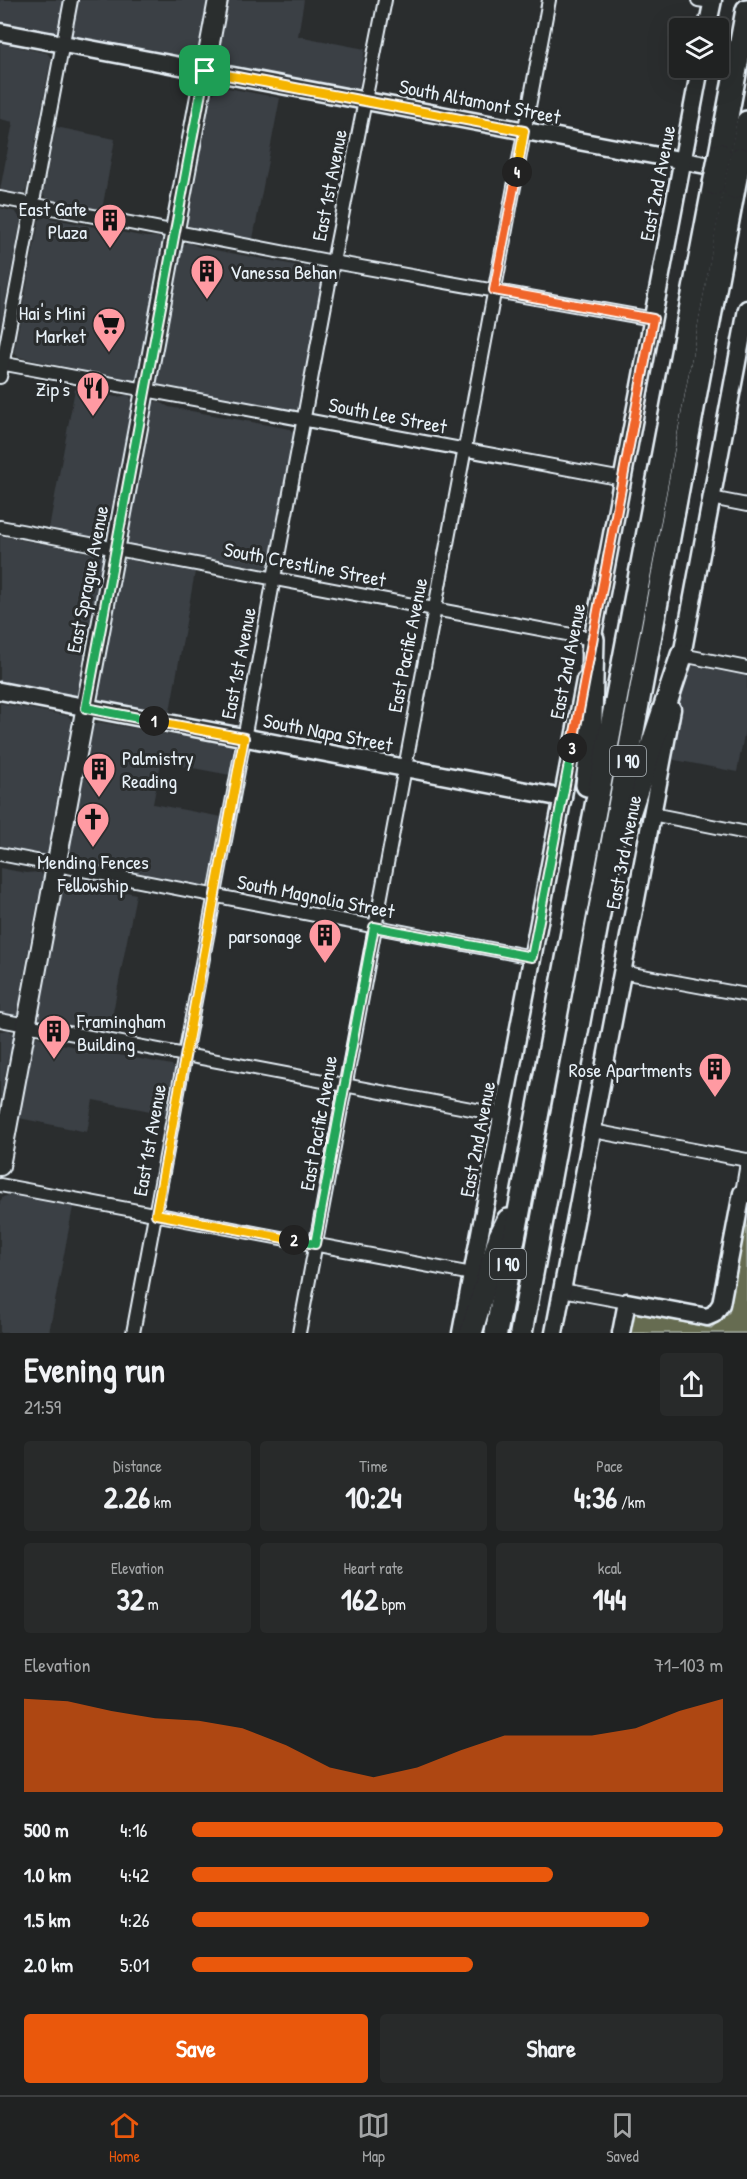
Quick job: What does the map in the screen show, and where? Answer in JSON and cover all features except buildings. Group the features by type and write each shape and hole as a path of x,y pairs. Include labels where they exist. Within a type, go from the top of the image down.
{"highway":[{"name":"I 90","path":"522,1333 545,1195 605,886 731,171 747,10"},
{"name":"I 90","path":"496,1333 584,868 731,171 747,122"},
{"path":"584,868 582,827 590,758 593,639"},
{"path":"605,886 682,656"},
{"path":"471,1333 500,1236 521,1196"}],"main road":[{"name":"East Sprague Avenue","path":"0,1166 218,0"}],"street":[{"path":"0,377 71,0"},
{"name":"East 1st Avenue","path":"134,1333 333,262 385,0"},
{"name":"East Pacific Avenue","path":"299,1333 549,0"},
{"path":"707,18 708,1"},
{"name":"South Altamont Street","path":"0,32 731,171"},
{"name":"East 2nd Avenue","path":"461,1333 698,78"},
{"path":"0,198 333,262 653,319"},
{"name":"East 3rd Avenue","path":"554,1333 711,498 744,339 747,309"},
{"name":"South Lee Street","path":"1,364 623,479"},
{"path":"711,498 747,505"},
{"name":"South Crestline Street","path":"0,527 593,639"},
{"path":"682,656 747,668"},
{"name":"South Napa Street","path":"0,691 563,798"},
{"path":"652,814 747,833"},
{"name":"South Magnolia Street","path":"0,854 532,957"},
{"path":"621,972 747,995"},
{"path":"0,1020 503,1115"},
{"path":"562,1290 707,1317 714,1314 721,1304 744,1193 747,1162 593,1131"},
{"path":"0,1185 472,1274"},
{"path":"621,1333 627,1302"}],"shaded area":[{"path":"0,0 207,0 196,55 184,60 0,26"},
{"path":"229,0 304,0 298,36 365,49 359,86 350,93 229,65 222,61 219,50"},
{"path":"0,43 47,53 51,58 26,191 20,194 0,190 13,122 0,119"},
{"path":"228,88 280,98 253,239 191,230 185,221 192,202 210,101 216,91"},
{"path":"56,127 115,139 102,210 48,200 43,194"},
{"path":"0,208 16,212 21,220 0,329"},
{"path":"45,217 161,239 162,247 140,358 139,378 135,382 18,357 14,352 39,220"},
{"path":"188,242 199,247 316,269 321,272 323,278 298,408 294,411 173,387 159,389 156,385 154,380 160,362 179,265 180,249"},
{"path":"75,389 116,397 129,395 134,404 128,423 110,515 112,524 110,533 106,539 102,540 49,528"},
{"path":"158,401 169,407 290,429 294,434 269,566 264,568 132,546 127,543 125,534 129,529 148,428 149,407 152,402"},
{"path":"0,536 99,552 103,555 103,571 98,580 81,671 80,692 76,696 71,697 0,682"},
{"path":"130,558 138,562 195,572 169,717 99,702 95,695 101,664 105,657 120,574 120,562"},
{"path":"693,666 747,676 747,719 737,772 670,759 686,671"},
{"path":"0,703 68,716 74,722 69,754 63,764 50,852 46,858 0,848"},
{"path":"99,722 233,746 230,775 161,762 153,804 222,817 210,880 207,885 202,886 82,864 75,866 66,861 67,846 71,838 88,748 87,735 90,726"},
{"path":"0,868 26,873 40,872 45,878 43,890 38,899 21,991 20,1012 15,1018 0,1013"},
{"path":"65,878 136,894 109,1033 54,1022 45,1024 37,1021 36,1018 59,902 58,894"},
{"path":"9,1030 15,1038 8,1058 0,1103 0,1031"},
{"path":"37,1036 50,1042 172,1065 174,1069 166,1114 93,1100 87,1132 19,1118 30,1062 28,1052 32,1039"},
{"path":"10,1195 73,1207 49,1333 0,1333 0,1201 3,1197"}],"green space":[{"path":"747,1212 747,1333 630,1333 634,1312 711,1328 729,1312"}],"place":[{"name":"East Gate Plaza","path":"110,249"},
{"name":"Vanessa Behan","path":"207,300"},
{"name":"Hai's Mini Market","path":"109,353"},
{"name":"Zip's","path":"93,417"},
{"name":"Palmistry Reading","path":"99,798"},
{"name":"Mending Fences Fellowship","path":"93,848"},
{"name":"parsonage","path":"325,964"},
{"name":"Framingham Building","path":"54,1060"},
{"name":"Rose Apartments","path":"715,1098"}],"route":[{"path":"205,71 524,131 494,290 653,319 532,957 374,927 315,1244 156,1214 244,738 86,708 205,71"}]}
